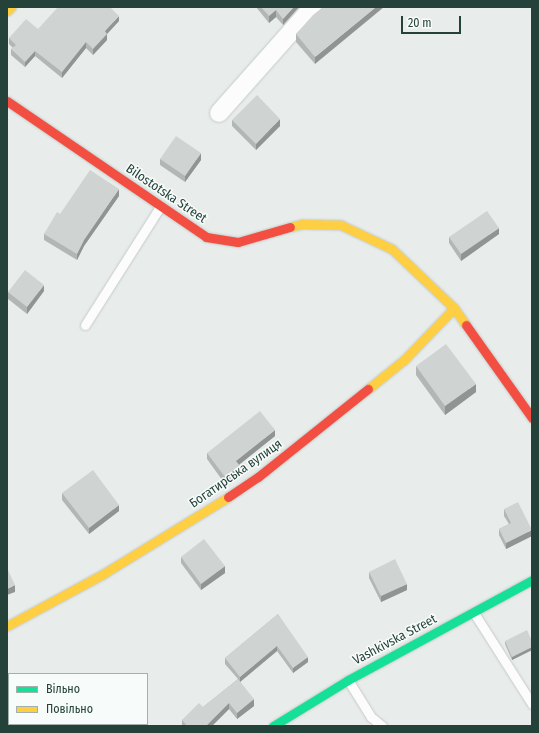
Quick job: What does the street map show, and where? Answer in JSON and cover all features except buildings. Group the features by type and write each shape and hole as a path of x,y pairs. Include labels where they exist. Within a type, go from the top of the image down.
{"street":[{"path":"7,11 11,7"},
{"path":"219,114 313,7"},
{"name":"Bilostotska Street","path":"7,101 206,237 238,242 302,224 341,225 392,249 454,308 532,418"},
{"name":"Богатирська вулиця","path":"7,626 110,570 258,477 404,360 454,308"},
{"name":"Vashkivska Street","path":"273,726 348,680 474,613 532,580"}],"lane":[{"path":"85,326 160,207"},
{"path":"474,613 532,704"},
{"path":"348,680 371,717 382,726"}],"traffic: fast":[{"path":"273,726 348,680 532,580"}],"traffic: slow":[{"path":"7,11 11,7"},
{"path":"290,227 302,224 341,225 392,249 454,308 466,325"},
{"path":"368,389 404,360 454,308"},
{"path":"7,626 103,574 228,497"}],"traffic: jam":[{"path":"7,101 206,237 238,242 290,227"},
{"path":"466,325 532,418"},
{"path":"228,497 258,477 368,389"}]}
